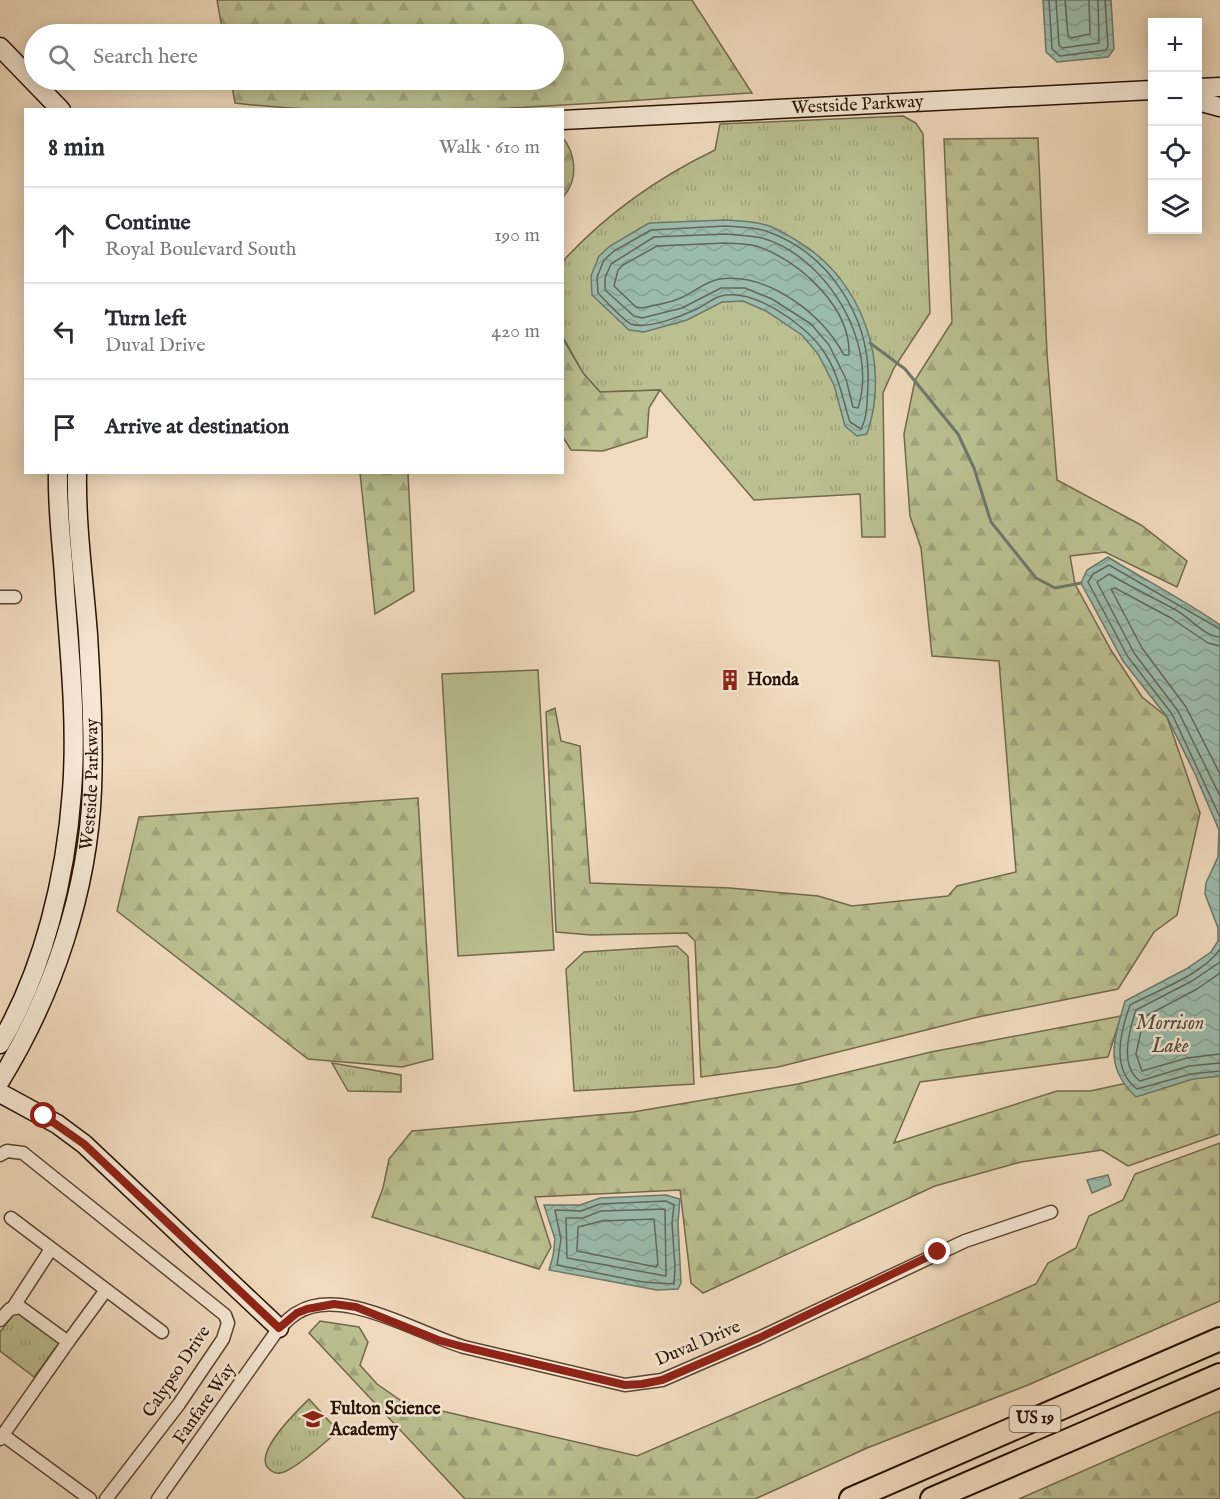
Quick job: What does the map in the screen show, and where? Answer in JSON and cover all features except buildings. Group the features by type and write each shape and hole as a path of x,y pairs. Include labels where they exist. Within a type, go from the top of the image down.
{"highway":[{"name":"US 19","path":"851,1499 1220,1339"},
{"name":"US 19","path":"932,1499 1220,1375"}],"main road":[{"path":"0,47 24,72"},
{"path":"1202,88 1220,87"},
{"path":"42,90 59,108"},
{"name":"Westside Parkway","path":"564,120 1148,91"},
{"path":"1202,102 1220,107"},
{"name":"Westside Parkway","path":"0,1044 30,977 60,882 72,790 71,691 65,582 57,507 57,474"},
{"name":"Westside Parkway","path":"0,1081 24,1041 53,973 79,886 85,852 92,791 92,721 84,581 76,507 77,474"},
{"path":"0,1021 30,977"},
{"path":"0,1093 57,1124 84,1144 279,1328"}],"street":[{"path":"0,597 15,597"},
{"name":"Calypso Drive","path":"0,1155 7,1151 23,1153 217,1308 228,1323 223,1339 179,1404 106,1499"},
{"name":"Duval Drive","path":"279,1328 297,1313 307,1309 334,1304 356,1307 438,1340 625,1385 642,1384 662,1380 759,1338 965,1241 1051,1212"},
{"path":"11,1218 162,1332"},
{"path":"0,1320 14,1306 51,1249"},
{"path":"90,1499 2,1437 106,1290"},
{"path":"14,1306 20,1307 68,1342"},
{"name":"Fanfare Way","path":"158,1499 279,1328"}],"green space":[{"path":"217,0 692,0 752,93 509,108 288,108 235,103 233,90 564,90 564,24 221,24"},
{"path":"903,116 916,123 923,134 930,313 894,368 883,393 885,537 862,537 860,494 754,500 660,390 600,392 583,373 564,339 564,260 597,227 634,198 673,172 715,150 720,124"},
{"path":"1038,138 1047,354 1057,480 1141,525 1187,561 1177,587 1105,552 1070,556 1075,584 1111,650 1142,697 1167,717 1200,813 1177,915 1154,932 1118,989 978,1017 778,1067 701,1077 695,941 687,933 591,935 556,932 546,712 555,708 561,741 580,746 590,883 730,888 818,896 852,906 948,896 957,886 1016,872 999,661 932,656 921,548 910,516 904,434 915,380 952,322 944,139"},
{"path":"564,139 574,167 572,183 564,196"},
{"path":"564,340 583,373 600,392 660,390 649,408 647,437 603,451 571,450 564,439"},
{"path":"360,474 408,474 414,591 375,614"},
{"path":"538,670 554,950 458,956 442,674"},
{"path":"418,798 433,1059 402,1067 308,1059 117,911 139,817"},
{"path":"677,946 688,956 694,1084 574,1091 566,969 584,952"},
{"path":"1121,1016 1108,1057 920,1082 894,1143 1057,1091 1090,1091 1220,1063 1220,1134 1128,1166 1102,1150 1021,1162 935,1186 703,1293 691,1283 680,1190 535,1197 551,1247 539,1269 372,1217 383,1188 389,1159 412,1131 633,1112 798,1084 931,1052"},
{"path":"332,1063 401,1075 401,1092 348,1091"},
{"path":"1220,1143 1220,1301 1028,1385 867,1448 755,1499 465,1499 309,1333 320,1321 359,1327 368,1342 360,1365 377,1384 403,1402 637,1456 1036,1284 1048,1263 1076,1248 1089,1216 1123,1200 1135,1174"},
{"path":"16,1311 59,1343 34,1377 0,1351 0,1332"},
{"path":"309,1399 338,1431 293,1467 280,1473 274,1472 268,1468 265,1461 267,1452 279,1432"},
{"path":"1220,1411 1220,1499 1019,1499"}],"water":[{"path":"1043,0 1111,0 1114,49 1108,57 1057,62 1046,52"},
{"path":"725,220 770,226 799,242 821,259 840,279 855,301 866,326 873,353 876,380 874,407 867,434 857,436 845,426 834,385 818,354 802,335 766,311 743,301 722,302 687,320 644,332 629,330 592,295 591,276 599,256 610,246 649,223"},
{"name":"Morrison Lake","path":"1108,557 1220,625 1220,1076 1193,1079 1136,1097 1126,1086 1115,1063 1115,1040 1125,1001 1186,969 1211,952 1218,941 1218,928 1205,894 1206,883 1218,857 1219,830 1167,717 1123,661 1081,583 1087,570"},
{"path":"1108,1175 1111,1185 1092,1193 1087,1180"},
{"path":"666,1195 680,1199 678,1223 681,1283 678,1289 657,1290 549,1270 555,1239 544,1205 580,1205 600,1198"}],"waterway":[{"path":"870,343 905,369 958,434 974,468 991,522 1036,578 1055,588 1081,583"}],"place":[{"name":"Honda","path":"730,680"},
{"name":"Fulton Science Academy","path":"313,1419"}],"route":[{"path":"44,1116 84,1144 279,1328 297,1313 307,1309 334,1304 356,1307 438,1340 625,1385 662,1380 759,1338 938,1252"}]}
